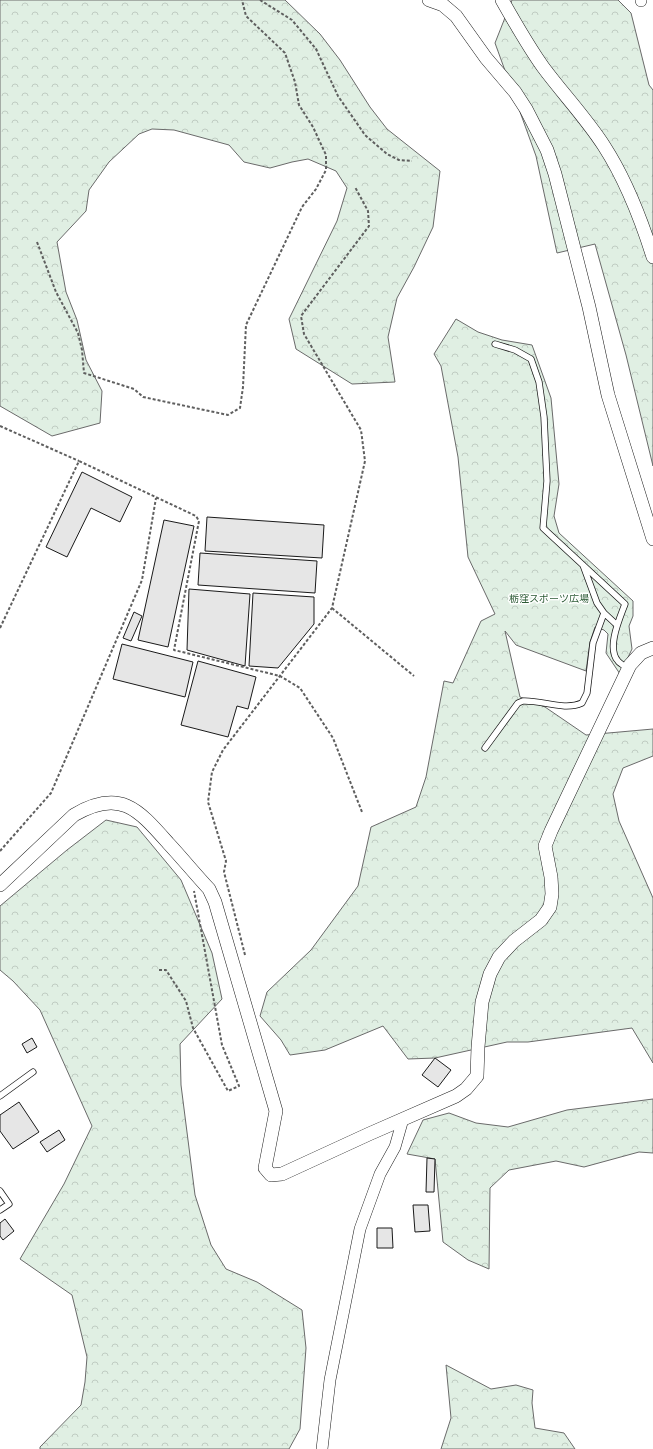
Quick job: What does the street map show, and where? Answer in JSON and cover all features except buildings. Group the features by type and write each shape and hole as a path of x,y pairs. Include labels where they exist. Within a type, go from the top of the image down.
{"street":[{"path":"429,0 443,5 456,16 486,58 515,92 539,133 547,150 555,174 583,285 608,395 653,539"},
{"path":"502,0 521,34 543,67 577,108 604,147 623,180 640,219 653,257"},
{"path":"0,885 74,815 87,808 100,803 114,803 132,807 147,820 209,889 215,902 276,1111 265,1168 271,1175 282,1174 456,1096 466,1089 477,1076 482,1002 490,974 499,957 514,941 541,920 550,907 552,894 551,877 546,846 563,804 628,668 641,654 653,648"},
{"path":"322,1449 330,1380 360,1229 380,1174 395,1147 403,1120"}],"lane":[{"path":"495,344 515,350 531,359 539,382 544,417 547,481 543,528 626,604 613,641 614,653 618,661 628,668"},
{"path":"583,564 597,603 604,613 618,625"},
{"path":"485,748 518,704 523,701 569,706 577,706 582,703 587,693 593,643 604,613"},
{"path":"0,1096 33,1072"},
{"path":"0,1191 9,1204 0,1210"}],"path":[{"path":"37,242 56,292 78,333 82,350 84,373 134,389 143,397 181,404 204,411 228,415 240,408 243,387 246,325 302,208 316,190 326,170 326,155 313,127 299,105 295,82 285,53 246,16 242,0"},
{"path":"260,0 292,20 316,49 338,96 365,135 387,154 400,160 412,161"},
{"path":"246,960 224,872 226,861 208,802 212,772 223,750 332,608 365,462 361,430 304,334 301,316 370,226 368,211 355,187"},
{"path":"0,426 196,516 199,521 174,650 280,676 300,688 333,738 362,812"},
{"path":"0,628 79,461"},
{"path":"0,851 51,793 142,580 156,498"},
{"path":"332,608 414,676"},
{"path":"159,970 166,970 186,1001 193,1028 228,1091 239,1086 222,1045 193,890"}],"green space":[{"path":"0,0 285,0 320,34 340,60 370,107 387,129 440,171 433,227 397,298 388,337 395,382 352,384 296,349 289,319 337,221 347,188 336,171 308,159 270,168 244,162 229,145 174,130 152,129 139,134 109,162 89,190 86,211 57,242 66,292 77,320 86,360 102,391 100,423 52,436 0,406"},
{"path":"512,0 618,0 631,13 649,85 653,90 653,466 626,355 595,244 557,253 536,156 495,43"},
{"name":"栃窪スポーツ広場","path":"456,319 478,332 502,340 532,345 551,398 559,484 554,516 559,533 633,601 633,616 629,626 632,649 620,674 606,653 608,634 604,630 595,627 590,642 586,671 516,645 505,631 520,697 545,707 586,735 653,729 653,756 623,768 613,794 619,821 653,898 653,1063 632,1028 528,1042 507,1042 435,1058 408,1059 383,1026 325,1050 290,1055 281,1040 260,1016 267,992 311,950 358,886 371,827 416,807 426,777 444,681 453,683 481,621 495,614 468,557 458,457 441,366 434,354"},
{"path":"106,820 137,827 181,880 212,953 222,999 180,1044 181,1085 195,1195 211,1245 226,1269 257,1282 302,1310 306,1348 300,1429 289,1449 40,1449 40,1447 81,1405 87,1357 72,1295 20,1259 64,1184 92,1126 40,1010 13,981 0,970 0,906 67,850"},
{"path":"653,1099 653,1153 639,1152 584,1167 556,1161 509,1170 490,1188 489,1269 468,1260 443,1242 435,1159 407,1154 423,1120 449,1113 476,1123 508,1127 567,1110"},
{"path":"446,1365 491,1389 516,1385 533,1390 532,1403 535,1428 564,1433 575,1449 441,1449 451,1418"}]}
